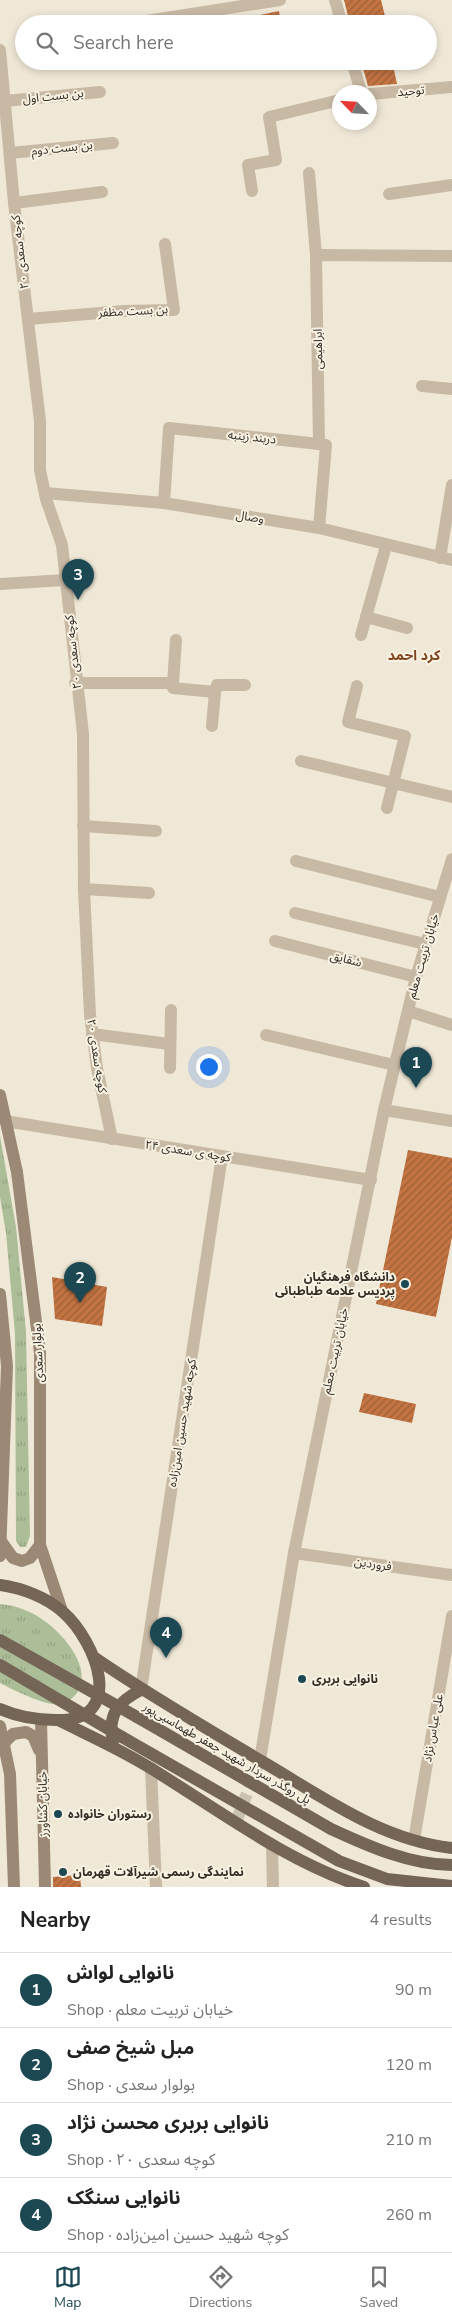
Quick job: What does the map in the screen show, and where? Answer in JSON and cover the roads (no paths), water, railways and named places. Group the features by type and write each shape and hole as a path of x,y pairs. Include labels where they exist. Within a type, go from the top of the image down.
{"main road":[{"name":"بولوار سعدی","path":"0,1095 17,1172 40,1352 40,1545 62,1611"},
{"path":"0,1294 4,1366 2,1541 0,1556"},
{"path":"2,1541 13,1558 22,1562 30,1558 40,1545"},
{"path":"0,1585 43,1598 62,1611 77,1627 95,1658 99,1670 100,1690 92,1708 82,1718 41,1720 12,1714 0,1709"},
{"name":"پل روگذر سردار شهید جعفر طهماسبی‌پور","path":"0,1640 331,1829 400,1857 451,1865"},
{"path":"95,1658 141,1690 366,1823 414,1840 452,1848"},
{"path":"0,1665 119,1742 339,1861 387,1880 450,1886"},
{"path":"141,1690 125,1698 114,1712 110,1730 119,1742 151,1768 272,1844 340,1879 364,1887"},
{"name":"خیابان کشاورز","path":"41,1720 45,1887"},
{"path":"58,1720 119,1742"},
{"path":"0,1729 10,1774 14,1887"},
{"path":"3,1744 13,1734 26,1732 33,1736 42,1754"}],"street":[{"path":"185,15 280,0"},
{"path":"335,0 339,15"},
{"name":"کوچه سعدی ۲۰","path":"0,50 14,203 40,421 40,470 62,545 82,734 84,888 92,1034 97,1068 112,1138"},
{"path":"355,70 359,85"},
{"name":"توحید","path":"377,93 452,87"},
{"name":"بن بست اول","path":"5,101 100,92"},
{"path":"252,191 248,165 276,160 269,117 332,102"},
{"name":"بن بست دوم","path":"10,153 113,143"},
{"name":"ابراهیمی","path":"309,173 316,255 319,444"},
{"path":"388,194 452,185"},
{"path":"14,203 102,192"},
{"name":"بن بست مظفر","path":"28,319 124,311 174,310 165,244"},
{"path":"316,255 452,256"},
{"path":"422,386 452,389"},
{"name":"دربند زینبه","path":"164,503 168,428 319,444"},
{"path":"319,444 326,445 319,528"},
{"path":"446,559 452,484"},
{"name":"وصال","path":"45,492 164,503 319,528 386,546 446,559"},
{"path":"361,635 386,546"},
{"path":"0,584 65,580"},
{"path":"366,617 407,628"},
{"path":"176,640 173,688 215,692"},
{"path":"76,683 173,683"},
{"path":"212,726 216,684 245,685"},
{"path":"357,686 348,722 405,736 387,808"},
{"path":"301,761 452,797"},
{"path":"84,826 156,831"},
{"name":"خیابان تربیت معلم","path":"260,1760 294,1553 384,1110 416,977 452,860"},
{"path":"296,861 440,897"},
{"path":"84,888 149,893"},
{"path":"295,913 425,944"},
{"name":"شقایق","path":"275,941 416,977"},
{"path":"170,1068 171,1010"},
{"path":"408,1011 452,1025"},
{"path":"92,1034 169,1044"},
{"path":"266,1035 394,1065"},
{"path":"384,1110 452,1121"},
{"name":"کوچه ی سعدی ۲۴","path":"5,1122 371,1180"},
{"name":"کوچه شهید حسین امین‌زاده","path":"141,1690 222,1156"},
{"name":"فروردین","path":"294,1553 452,1575"},
{"name":"علی عباس نژاد","path":"414,1840 452,1616"},
{"path":"151,1768 156,1887"},
{"path":"272,1844 273,1887"}],"tunnel":[{"path":"236,1822 260,1760"}],"place":[{"name":"نانوایی بربری محسن نژاد","path":"78,600"},
{"name":"نانوایی لواش","path":"416,1088"},
{"name":"دانشگاه فرهنگیان پردیس علامه طباطبائی","path":"405,1284"},
{"name":"مبل شیخ صفی","path":"80,1303"},
{"name":"نانوایی سنگک","path":"166,1658"},
{"name":"نانوایی بربری","path":"302,1679"},
{"name":"رستوران خانواده","path":"58,1814"},
{"name":"نمایندگی رسمی شیرآلات قهرمان","path":"63,1872"}],"district":[{"name":"کرد احمد","path":"414,655"}]}
